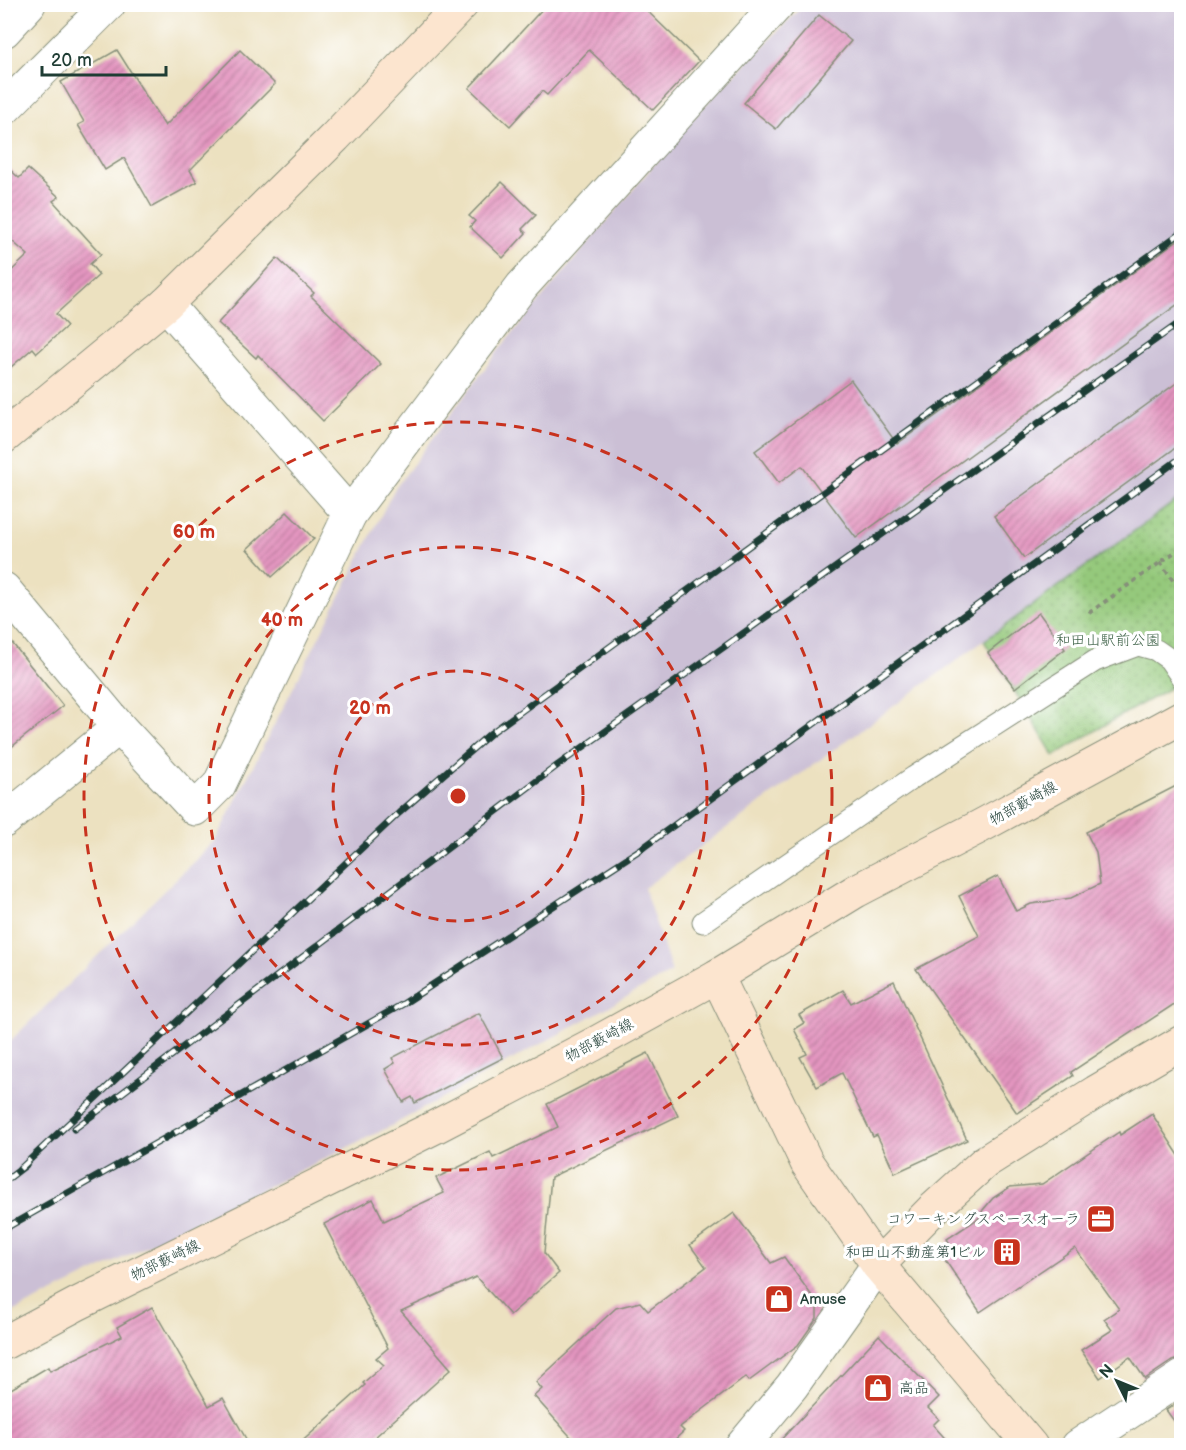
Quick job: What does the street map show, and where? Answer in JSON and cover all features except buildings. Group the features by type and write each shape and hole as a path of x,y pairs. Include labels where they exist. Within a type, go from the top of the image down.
{"street":[{"path":"4,31 29,4"},
{"path":"4,109 109,4"},
{"path":"4,437 166,304 335,137 462,4"},
{"path":"4,589 119,727 195,809 219,785 350,514 522,286 778,4"},
{"path":"166,304 350,514"},
{"name":"物部藪崎線","path":"4,1343 77,1304 435,1127 594,1044 717,976 856,891 1182,717"},
{"path":"4,821 119,727"},
{"path":"717,976 807,1163 878,1265 1031,1446"},
{"path":"742,1446 792,1386 878,1265 932,1210 985,1161 1182,1042"},
{"path":"1078,1446 1182,1377"}],"lane":[{"path":"704,922 914,777 1095,661 1138,645 1155,650 1169,659 1182,678"}],"path":[{"path":"1089,614 1182,547"},
{"path":"1160,562 1182,593"}],"shaded area":[{"path":"804,5 1181,5 1181,497 644,888 672,972 393,1125 5,1316 5,1046 215,841 394,490 501,347 699,111"}],"green space":[{"name":"和田山駅前公園","path":"1181,497 1181,682 1054,756 984,641"}],"railway":[{"path":"20,1169 399,813 491,733 1182,232"},
{"path":"74,1129 558,765 1182,321"},
{"path":"4,1229 403,1004 644,847 1182,457"},
{"path":"4,1182 26,1165"}],"place":[{"name":"コワーキングスペースオーラ","path":"1101,1219"},
{"name":"和田山不動産第1ビル","path":"1007,1252"},
{"name":"Amuse","path":"779,1299"},
{"name":"高品","path":"878,1388"}]}
